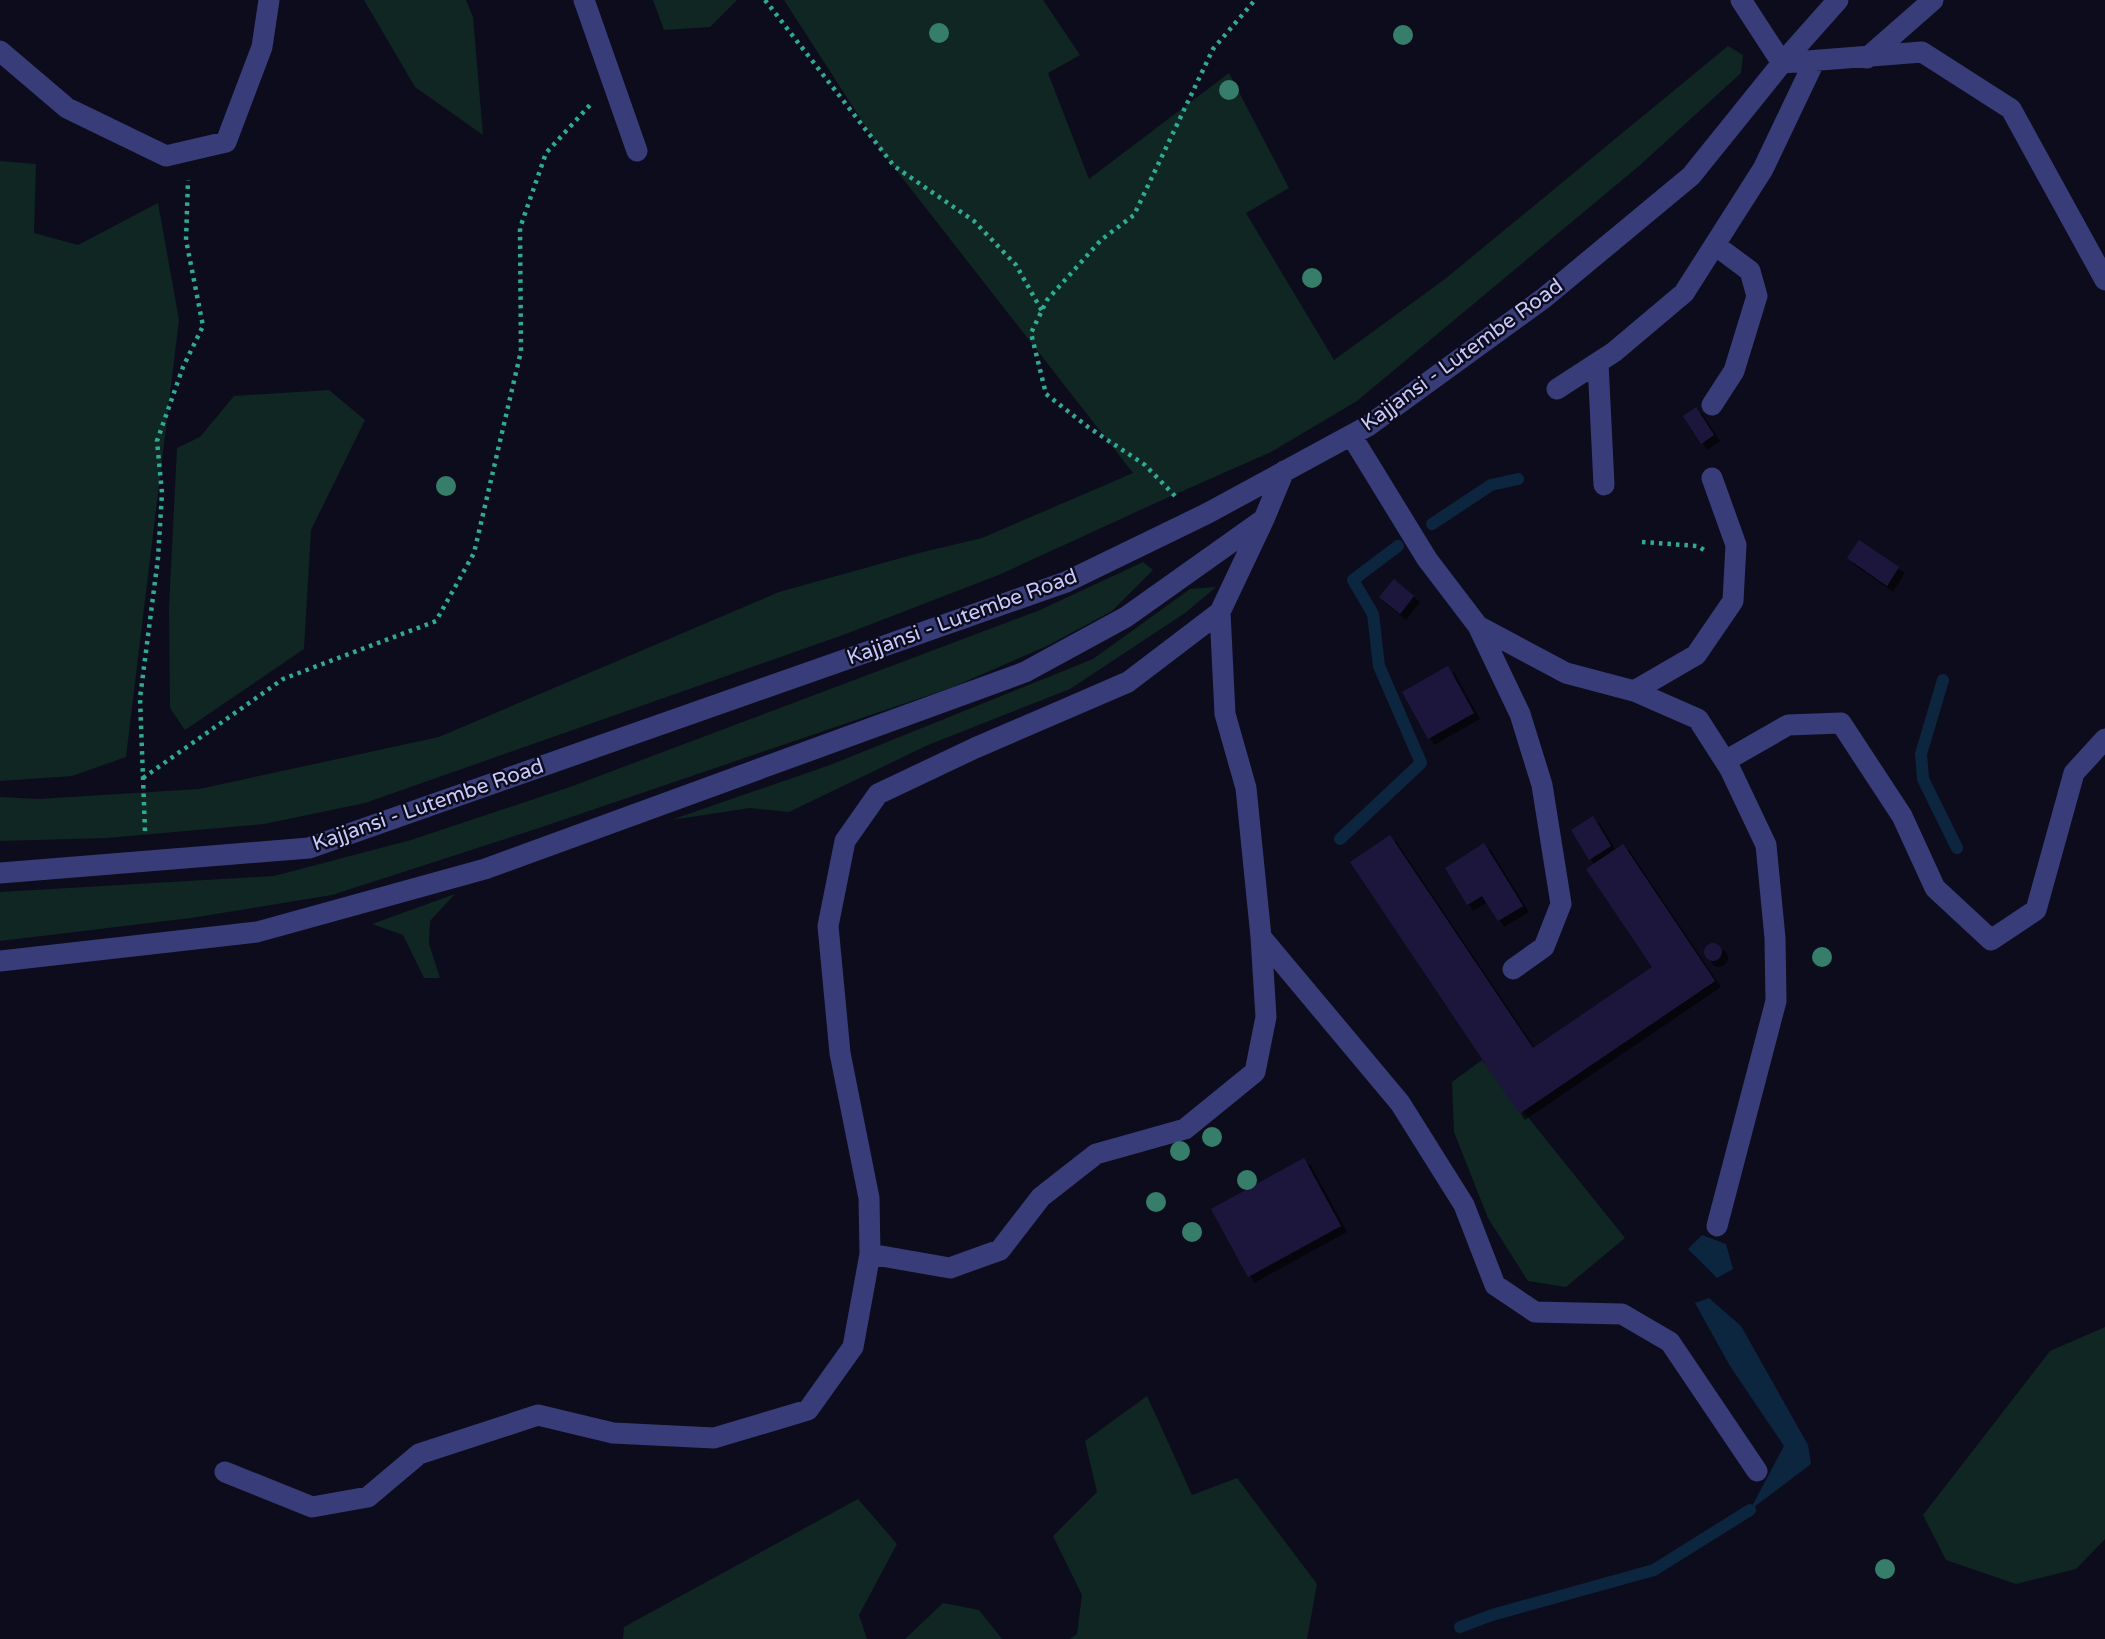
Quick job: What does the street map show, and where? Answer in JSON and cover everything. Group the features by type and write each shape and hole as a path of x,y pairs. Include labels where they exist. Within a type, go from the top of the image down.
{"street":[{"path":"0,51 67,107 166,156 226,142 262,47 269,0"},
{"path":"584,0 637,151"},
{"path":"1741,0 1782,63 1922,52 2011,109 2105,280"},
{"name":"Kajjansi - Lutembe Road","path":"0,873 309,848 1066,582 1208,513 1368,426 1544,299 1691,176 1782,63 1838,0"},
{"path":"1867,58 1933,0"},
{"path":"1557,389 1615,352 1684,293 1763,169 1814,62"},
{"path":"1712,405 1734,371 1758,296 1750,271 1715,245"},
{"path":"1598,363 1604,485"},
{"path":"1351,435 1427,559 1478,626 1520,714 1542,785 1561,904 1544,947 1513,969"},
{"path":"225,1472 312,1507 368,1497 419,1454 538,1415 613,1433 714,1438 808,1410 853,1347 870,1254 870,1198 840,1053 828,926 845,841 878,794 975,748 1128,682 1220,612 1284,471"},
{"path":"1634,691 1696,655 1733,601 1736,545 1712,478"},
{"path":"0,961 257,932 485,869 1025,672 1126,617 1264,519"},
{"path":"870,1254 950,1268 1000,1250 1041,1197 1096,1154 1185,1129 1255,1072 1266,1017 1261,937 1246,788 1225,714 1220,612"},
{"path":"1478,626 1566,673 1634,691 1698,719 1725,761 1766,845 1775,938 1776,1001 1717,1226"},
{"path":"1725,761 1788,725 1841,723 1902,816 1935,888 1992,940 2036,910 2074,773 2105,739"},
{"path":"1261,937 1400,1103 1464,1205 1495,1285 1535,1312 1622,1314 1671,1342 1757,1471"}],"path":[{"path":"765,0 894,166 974,221 1016,265 1042,311"},
{"path":"1181,524 1174,494 1145,465 1088,427 1046,394 1031,333 1047,300 1101,240 1134,215 1213,49 1255,0"},
{"path":"143,778 283,678 436,621 474,553 521,351 520,228 546,153 611,80"},
{"path":"146,860 140,698 158,558 162,493 157,441 183,367 203,326 186,240 190,150"},
{"path":"1642,542 1698,546 1735,568"}],"green space":[{"path":"364,0 466,0 473,17 483,135 415,87"},
{"path":"653,0 737,0 710,27 664,30"},
{"path":"784,0 1043,0 1080,55 1048,73 1089,179 1229,73 1289,188 1246,213 1334,360 1445,279 1728,46 1743,55 1741,73 1639,166 1357,401 1271,452 1001,574 843,635 365,803 264,824 107,838 0,841 0,797 38,799 199,789 439,737 779,592 982,538 1133,473 882,152"},
{"path":"0,161 36,164 34,233 78,245 158,203 179,320 126,757 72,776 0,781"},
{"path":"329,390 365,420 311,530 304,649 185,730 170,708 169,608 177,448 200,437 234,396"},
{"path":"1143,562 1153,570 1112,611 1049,645 953,687 539,828 332,895 191,918 0,941 0,892 274,876 411,840 570,787 1040,610"},
{"path":"1216,587 1185,613 1070,689 928,745 789,812 750,808 671,820 830,765 1093,659 1190,589"},
{"path":"455,894 430,921 429,944 440,978 424,978 403,935 372,924"},
{"path":"1482,1060 1625,1238 1566,1287 1528,1281 1488,1218 1454,1132 1452,1082"},
{"path":"2105,1327 2105,1539 2076,1569 2016,1584 1946,1560 1923,1515 2050,1351"},
{"path":"1147,1396 1192,1495 1237,1478 1317,1584 1307,1639 1070,1639 1077,1634 1082,1595 1053,1536 1097,1492 1085,1441"},
{"path":"858,1499 897,1544 859,1615 867,1639 623,1639 624,1627"},
{"path":"943,1603 979,1610 1002,1639 905,1639"}],"water":[{"path":"1702,1235 1726,1244 1733,1269 1717,1278 1688,1249"},
{"path":"1709,1298 1741,1326 1808,1445 1811,1464 1750,1510 1784,1446 1730,1366 1695,1303"}],"building":[{"path":"1696,407 1714,435 1701,444 1683,416"},
{"path":"1859,540 1899,567 1887,586 1847,558"},
{"path":"1394,579 1414,596 1400,614 1379,597"},
{"path":"1448,666 1474,713 1428,739 1402,692"},
{"path":"1593,816 1611,846 1589,860 1571,830"},
{"path":"1390,835 1533,1048 1652,967 1586,869 1623,844 1715,981 1519,1114 1350,862"},
{"path":"1484,843 1523,906 1498,921 1482,896 1467,905 1445,868"},
{"path":"1713,943 1719,946 1722,952 1719,958 1713,961 1707,958 1704,952 1707,946"},
{"path":"1304,1158 1341,1226 1248,1277 1211,1209"}],"waterway":[{"path":"1432,524 1491,485 1518,479"},
{"path":"1340,839 1421,763 1379,666 1373,614 1353,580 1398,546"},
{"path":"1943,680 1921,754 1923,779 1957,848"},
{"path":"1460,1627 1492,1615 1654,1570 1750,1510"}]}
